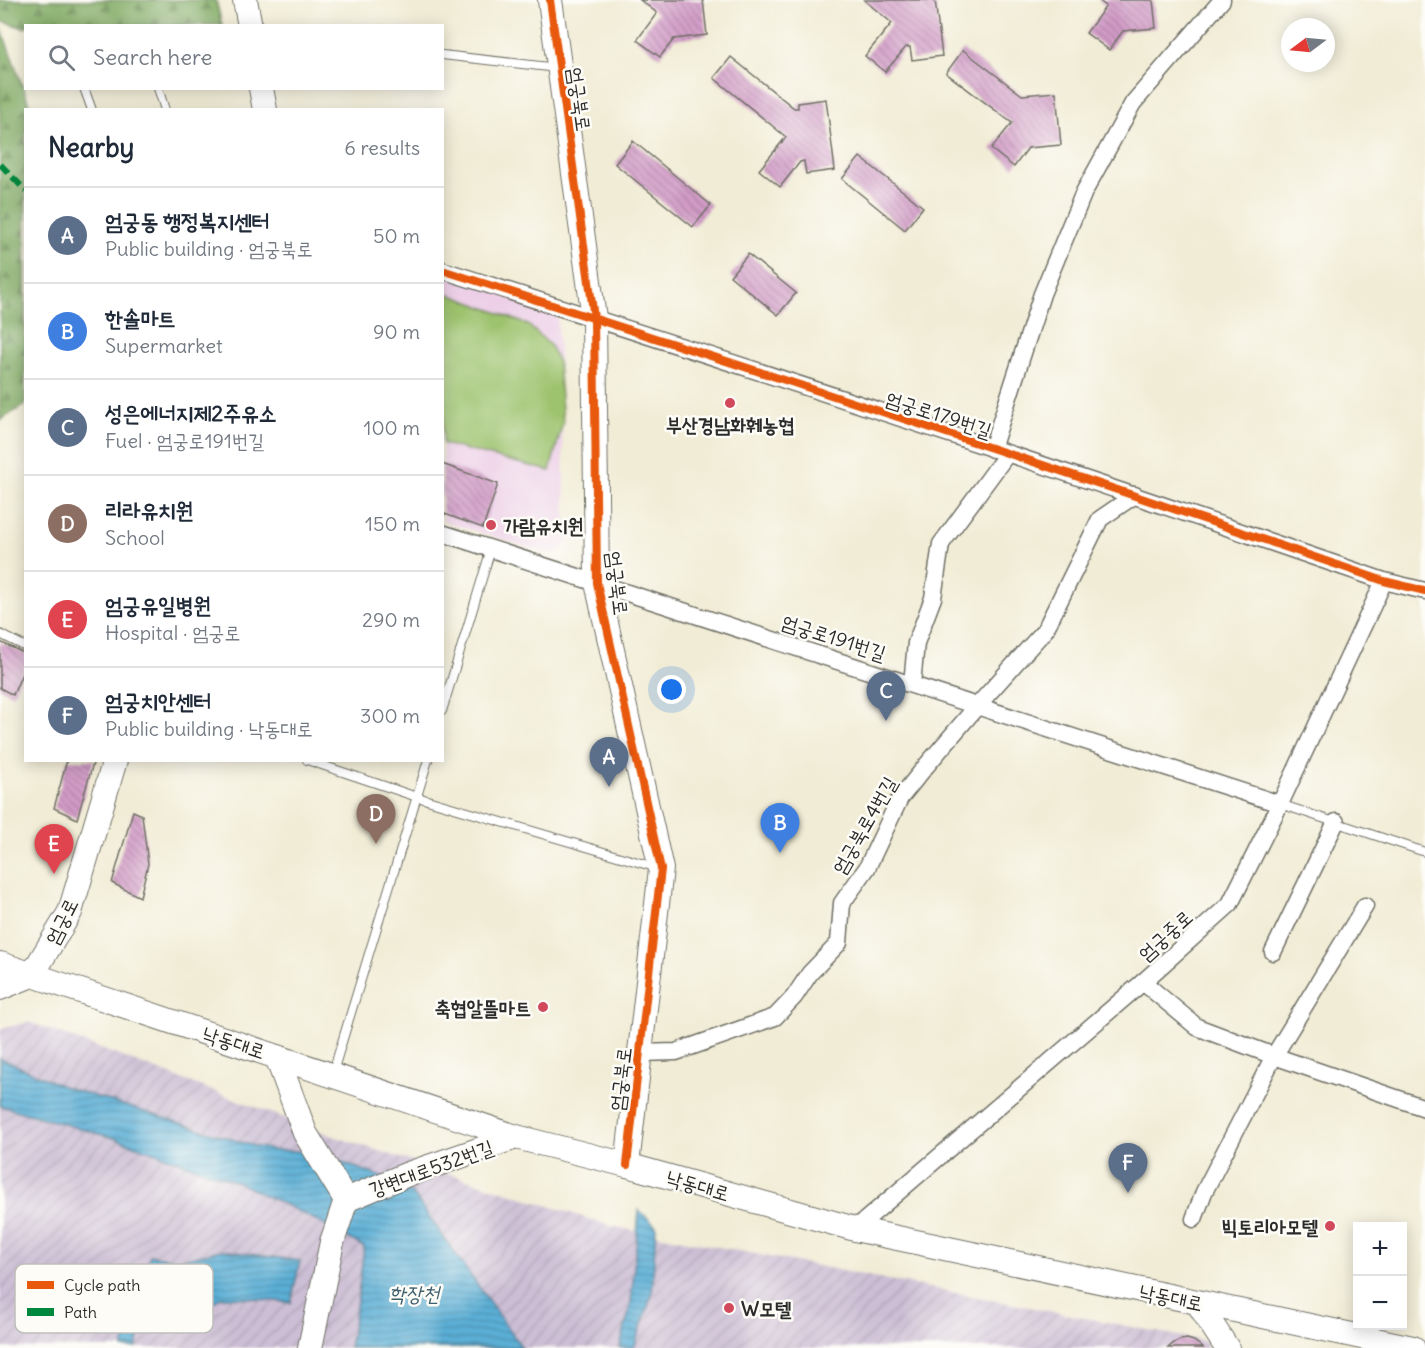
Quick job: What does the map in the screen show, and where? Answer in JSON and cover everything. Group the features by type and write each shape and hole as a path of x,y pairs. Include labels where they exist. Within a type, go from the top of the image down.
{"street":[{"path":"245,0 250,24"},
{"name":"엄궁북로","path":"550,0 594,318 597,582 661,869 627,1165"},
{"path":"912,684 916,643 933,598 941,544 1000,451 1042,294 1084,192 1133,103 1222,0"},
{"path":"261,90 265,108"},
{"name":"엄궁로179번길","path":"444,271 1135,495 1384,581 1425,591"},
{"name":"엄궁북로4번길","path":"640,1053 676,1053 775,1017 794,997 810,973 839,943 842,903 867,868 900,798 1045,630 1100,519 1135,495"},
{"name":"엄궁로191번길","path":"444,534 1280,804"},
{"name":"엄궁중로","path":"855,1229 1143,982 1230,904 1280,804 1384,581"},
{"name":"엄궁로","path":"32,975 70,912 114,762"},
{"path":"1273,952 1336,822"},
{"path":"1194,1219 1204,1192 1274,1056 1365,906"},
{"name":"낙동대로","path":"0,964 516,1137 627,1165 855,1229 1198,1303 1313,1338 1413,1348"},
{"path":"0,988 32,975"},
{"path":"1143,982 1197,1027 1425,1108"},
{"name":"강변대로532번길","path":"277,1057 305,1133 346,1200"},
{"name":"강변대로532번길","path":"310,1348 332,1242 346,1200 408,1174 516,1137"},
{"path":"1198,1303 1227,1348"}],"lane":[{"path":"444,55 559,68"},
{"path":"85,90 91,108"},
{"path":"159,90 164,108"},
{"path":"444,704 491,549"},
{"path":"0,634 24,646"},
{"path":"313,762 417,797 661,869"},
{"path":"332,1075 427,762"},
{"path":"1280,804 1425,852"}],"shaded area":[{"path":"444,275 557,310 567,545 552,555 444,521"},
{"path":"29,1022 333,1136 611,1226 1204,1341 1208,1348 0,1348 0,1029"}],"green space":[{"path":"0,0 216,0 222,24 24,24 24,28 0,21"},
{"path":"0,25 31,108 24,108 24,406 0,420"},
{"path":"444,292 528,325 550,345 558,362 563,422 550,471 444,444"}],"water":[{"name":"학장천","path":"0,1058 62,1086 257,1147 298,1151 341,1162 379,1176 413,1194 522,1348 349,1348 364,1247 308,1216 237,1182 114,1138 0,1106"},
{"path":"639,1210 656,1226 652,1294 634,1348 620,1348 631,1303"},
{"path":"221,1250 300,1261 291,1303 221,1297 213,1302 213,1264 147,1264 150,1255 178,1260"},
{"path":"127,1333 141,1333 136,1348 123,1348"}],"building":[{"path":"640,0 703,0 707,35 674,39 660,57 637,40 657,13"},
{"path":"864,0 935,0 942,56 912,60 910,47 906,47 885,72 865,56 892,23"},
{"path":"1098,0 1153,0 1156,28 1123,31 1109,50 1086,33 1106,6"},
{"path":"963,50 1022,95 1056,92 1061,145 1028,148 1014,167 991,149 1012,123 946,73"},
{"path":"731,57 794,108 798,108 798,103 826,99 835,170 806,174 804,161 800,162 780,187 759,170 786,137 714,78"},
{"path":"633,141 711,205 693,227 615,164"},
{"path":"860,157 923,207 905,230 842,179"},
{"path":"748,254 796,293 778,315 730,276"},
{"path":"444,465 498,484 483,528 444,514"},
{"path":"0,642 24,653 24,669 13,695 0,688"},
{"path":"66,762 93,762 77,819 54,808"},
{"path":"133,811 142,815 148,864 140,897 112,883"},
{"path":"1187,1339 1203,1348 1168,1348 1180,1340"}],"marked path":[{"path":"0,164 24,189"}],"cycle path":[{"path":"550,0 594,318 597,583 661,869 627,1165"},
{"path":"444,271 915,422 1384,581 1425,591"}],"place":[{"name":"부산경남화훼농협","path":"730,403"},
{"name":"가람유치원","path":"491,525"},
{"name":"성은에너지제2주유소","path":"886,721"},
{"name":"엄궁동 행정복지센터","path":"609,787"},
{"name":"리라유치원","path":"376,844"},
{"name":"한솔마트","path":"780,853"},
{"name":"엄궁유일병원","path":"54,874"},
{"name":"축협알뜰마트","path":"543,1007"},
{"name":"엄궁치안센터","path":"1128,1193"},
{"name":"빅토리아모텔","path":"1330,1226"},
{"name":"W모텔","path":"729,1308"}]}
